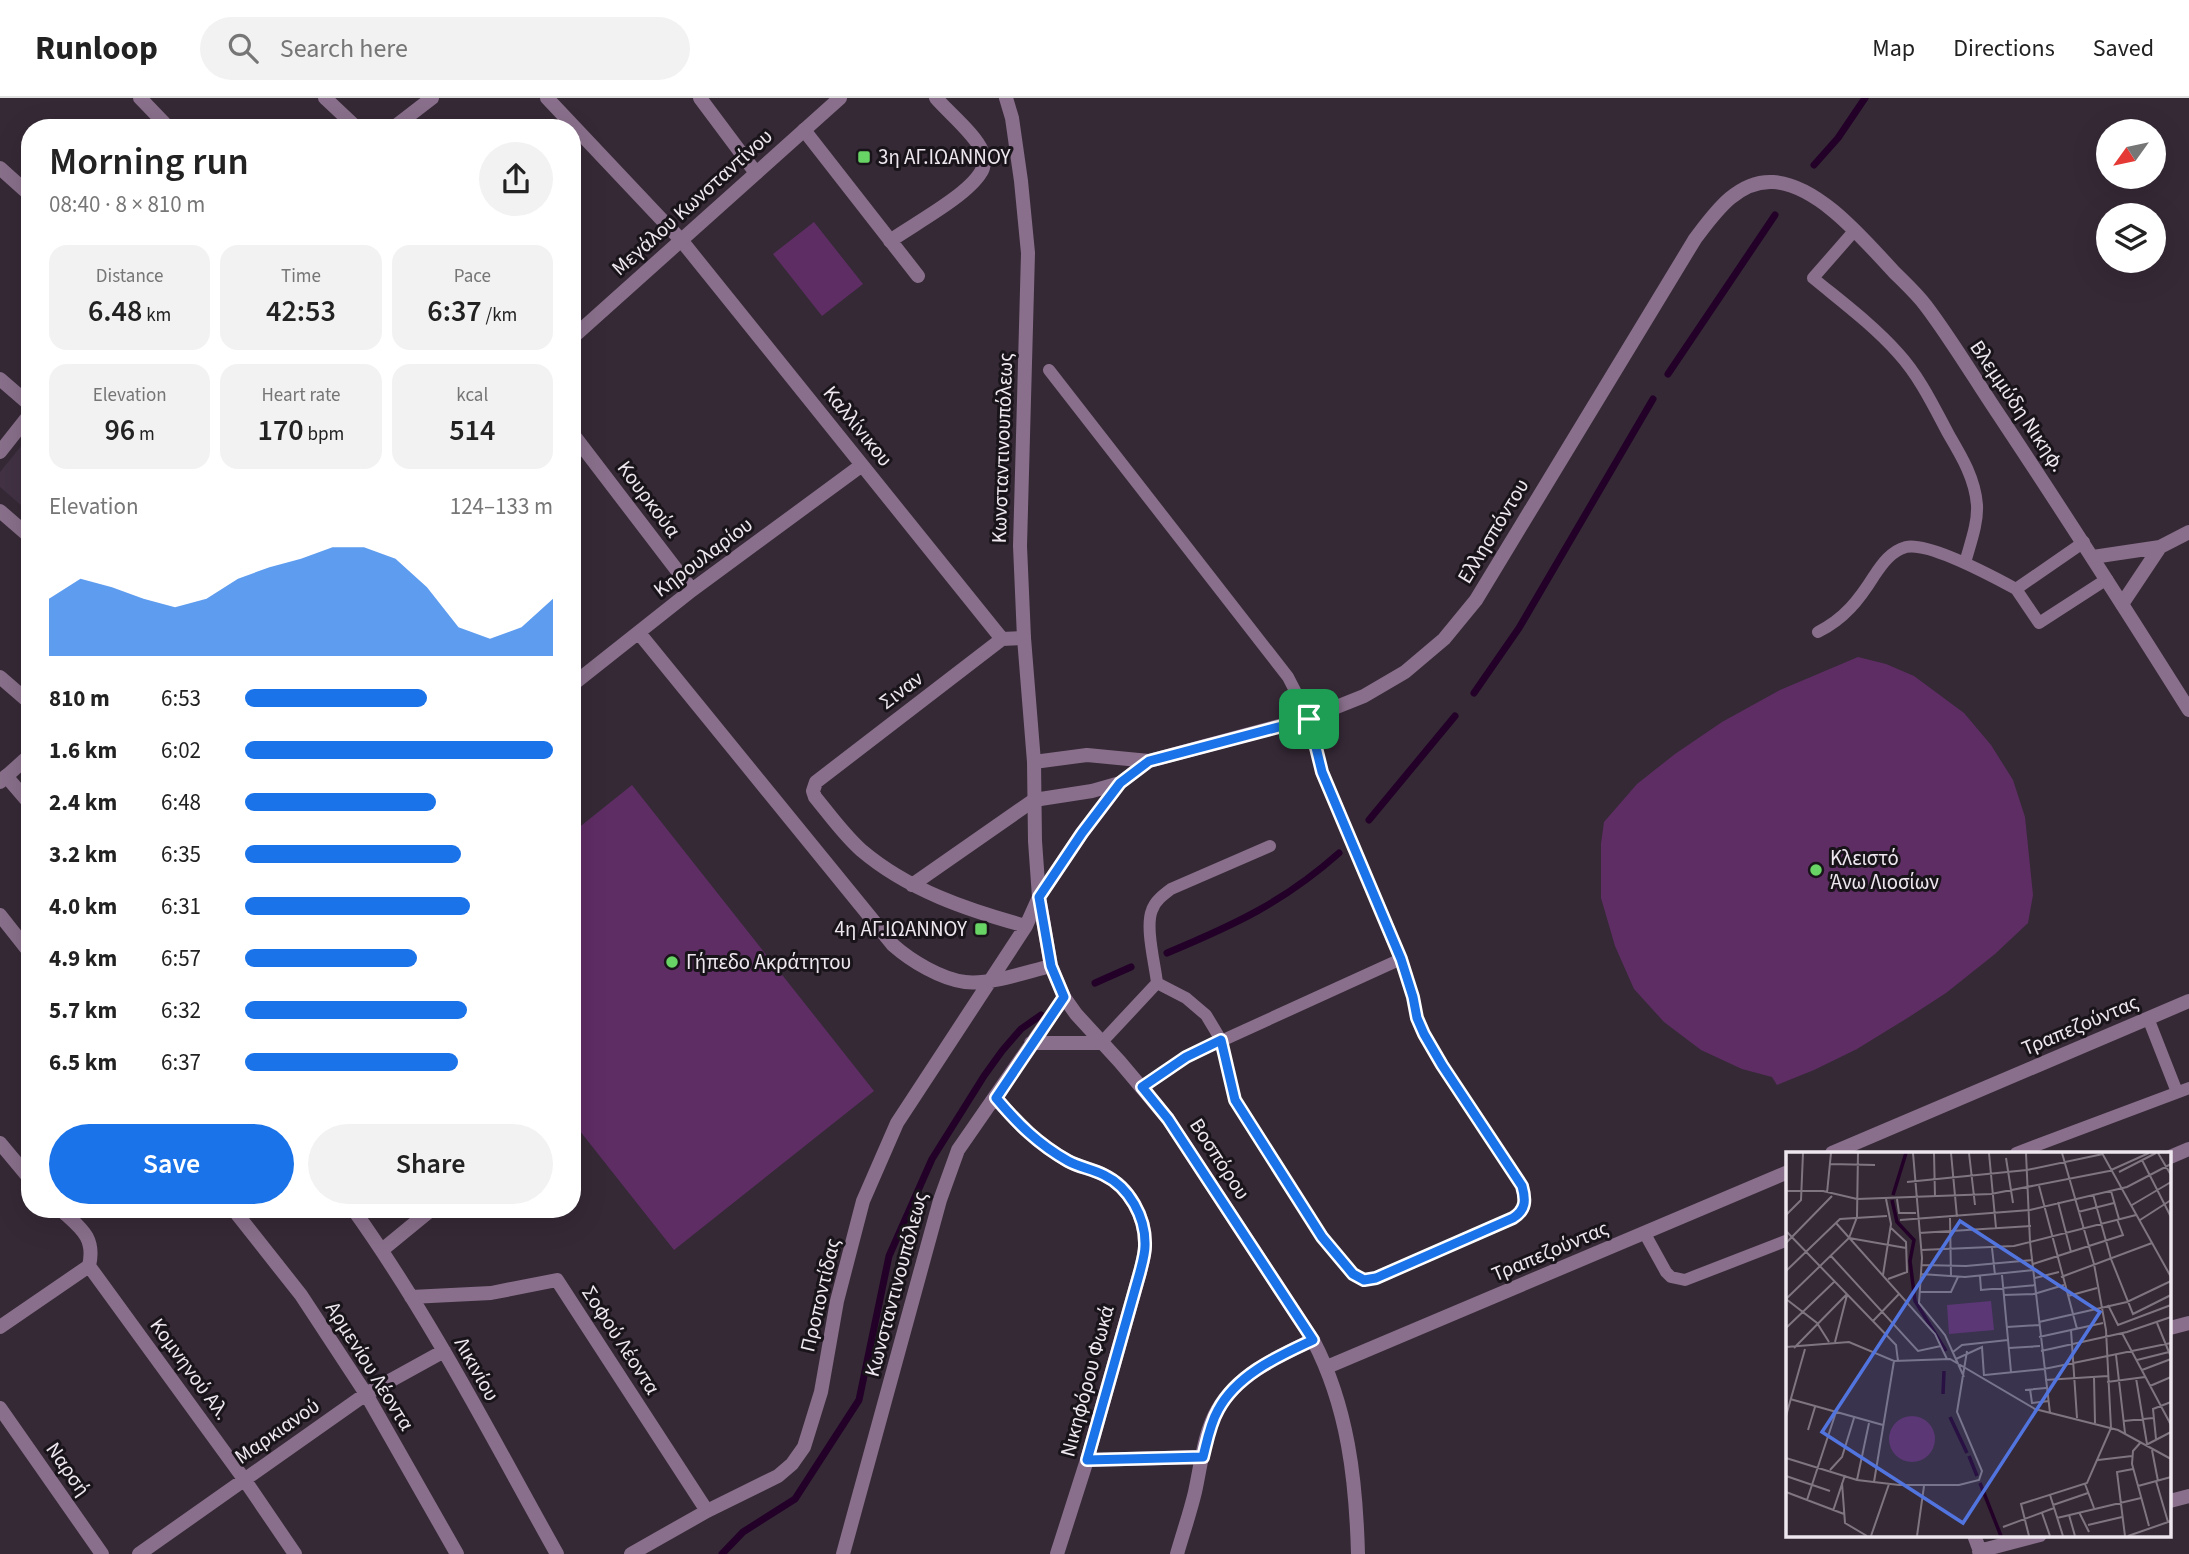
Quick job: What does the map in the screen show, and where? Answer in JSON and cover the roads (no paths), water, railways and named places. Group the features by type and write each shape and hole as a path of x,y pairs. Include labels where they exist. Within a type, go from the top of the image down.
{"street":[{"path":"140,98 160,119"},
{"path":"325,98 347,119"},
{"path":"405,119 432,98"},
{"name":"Καλλίνικου","path":"547,98 567,119"},
{"path":"700,98 755,173"},
{"name":"Μεγάλου Κωνσταντίνου","path":"581,330 840,98"},
{"path":"890,240 958,195 972,183 983,167 983,153 974,138 936,98"},
{"name":"Κωνσταντινουπόλεως","path":"1006,98 1014,131 1028,253 1020,547 1034,800"},
{"path":"804,131 918,276"},
{"name":"Καλλίνικου","path":"581,134 681,240 1002,639"},
{"path":"0,168 21,187"},
{"name":"Βλεμμύδη Νικηφ.","path":"1760,183 1773,182 1792,186 1817,200 1855,230 1925,305 2084,542 2189,710"},
{"name":"Ελλησπόντου","path":"1034,762 1087,755 1149,761 1309,719 1363,696 1405,672 1444,639 1476,600 1695,239 1718,209 1736,193 1760,183"},
{"path":"0,379 21,397"},
{"path":"0,452 21,425"},
{"name":"Κουρκούα","path":"581,445 692,590"},
{"name":"Κηρουλαρίου","path":"581,678 692,590 862,465"},
{"path":"0,511 21,529"},
{"path":"2093,557 2160,547 2189,532"},
{"path":"2122,604 2160,547"},
{"path":"639,633 894,945 909,959 966,982 991,980 1051,966"},
{"path":"1002,639 1024,638"},
{"name":"Σιναν","path":"912,885 887,871 858,848 815,797 813,790 816,782 1002,639"},
{"path":"0,677 21,696"},
{"name":"Ελλησπόντου","path":"1034,800 1092,791 1120,783 1149,761"},
{"path":"21,763 3,779 21,796"},
{"name":"Προποντίδας","path":"631,1554 707,1511 778,1476 792,1464 804,1447 821,1392 837,1301 863,1201 897,1123 1026,926 1039,897 1120,783"},
{"path":"912,885 1034,800"},
{"name":"Βοσπόρου","path":"1034,800 1039,897 1051,966 1064,997 1168,1119 1313,1340 1327,1367 1345,1426 1354,1478 1358,1554"},
{"path":"912,885 962,907 1026,926"},
{"path":"0,915 21,942"},
{"name":"Κωνσταντινουπόλεως","path":"843,1554 940,1200 958,1150 1064,997"},
{"name":"Τραπεζούντας","path":"1854,1149 2189,1001"},
{"path":"1031,1043 1101,1043"},
{"name":"Νικηφόρου Φωκά","path":"996,1098 1018,1125 1045,1147 1071,1163 1106,1176 1119,1185 1132,1200 1141,1217 1145,1245 1140,1272 1087,1460 1057,1554"},
{"path":"0,1143 21,1168"},
{"path":"2172,1156 2189,1149"},
{"name":"Τραπεζούντας","path":"1327,1367 1786,1173"},
{"name":"Κομνηνού Αλ.","path":"69,1218 87,1235 92,1255 89,1266 244,1479 295,1554"},
{"name":"Αρμενίου Λέοντα","path":"240,1218 301,1295 366,1394 457,1554"},
{"name":"Λικινίου","path":"359,1218 444,1351 557,1554"},
{"path":"382,1250 421,1218"},
{"path":"0,1327 89,1266"},
{"name":"Σοφού Λέοντα","path":"411,1297 491,1293 557,1280 707,1511"},
{"path":"2172,1327 2189,1323"},
{"path":"1177,1554 1218,1409 1252,1373 1279,1355 1313,1340"},
{"name":"Μαρκιανού","path":"139,1554 366,1394 444,1351"},
{"name":"Ναρσή","path":"0,1408 102,1554"},
{"path":"1087,1460 1203,1457"},
{"path":"2172,1500 2189,1496"},
{"path":"1980,1552 2036,1536"}],"lane":[{"path":"1855,230 1813,278 1899,354 1916,377 1965,463 1975,487 1977,507 1975,527 1965,563"},
{"path":"1049,370 1288,677 1309,719 1322,772 1401,959 1417,1018 1442,1065 1522,1186 1525,1202 1519,1214 1376,1278 1364,1280 1358,1277 1340,1261 1322,1237 1235,1100 1221,1040 1206,1014 1186,998 1157,983"},
{"path":"2016,589 2084,542"},
{"path":"1818,632 1837,621 1857,603 1881,566 1897,551 1916,547 1965,563 2016,589 2039,623 2107,579"},
{"path":"1157,983 1149,919 1152,908 1160,898 1171,889 1270,846"},
{"path":"1142,1087 1186,1057 1401,959"},
{"path":"1101,1043 1157,983"},
{"path":"2019,1152 2183,1090 2148,1018"},
{"path":"1645,1234 1666,1272 1671,1277 1685,1280 1786,1241"}],"waterway":[{"path":"1814,165 1838,138 1865,98"},
{"path":"1668,374 1775,215"},
{"path":"1474,693 1519,628 1653,399"},
{"path":"1369,820 1455,716"},
{"path":"1167,953 1258,911 1319,870 1339,853"},
{"path":"1095,983 1131,967"},
{"path":"722,1554 743,1532 795,1499 859,1400 889,1256 932,1159 1002,1051 1021,1029 1041,1015"}],"place":[{"name":"3η ΑΓ.ΙΩΑΝΝΟΥ","path":"864,157"},
{"name":"Κλειστό Άνω Λιοσίων","path":"1816,870"},
{"name":"4η ΑΓ.ΙΩΑΝΝΟΥ","path":"981,929"},
{"name":"Γήπεδο Ακράτητου","path":"672,962"}]}
